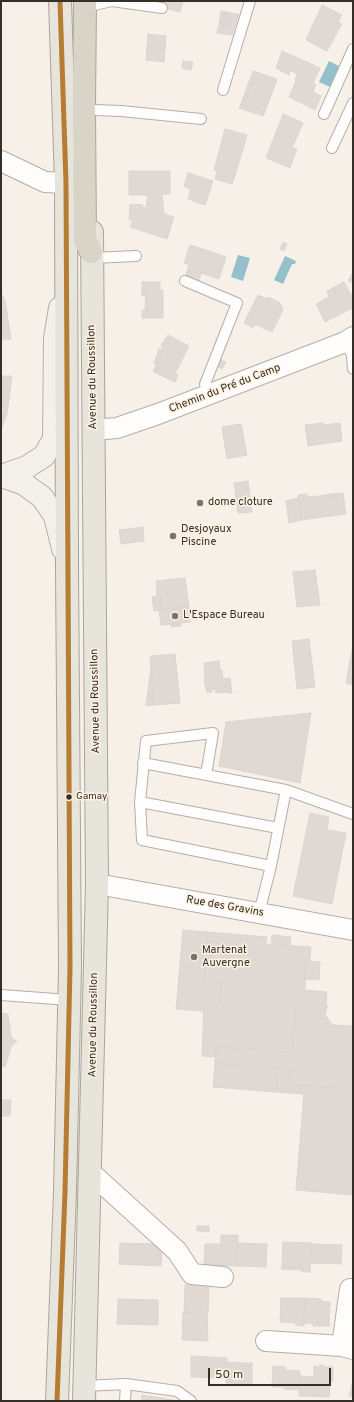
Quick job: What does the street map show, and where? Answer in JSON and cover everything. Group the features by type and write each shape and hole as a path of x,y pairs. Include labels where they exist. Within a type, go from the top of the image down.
{"highway":[{"path":"91,2 84,99 85,240 92,255"}],"main road":[{"path":"57,1401 65,1192 69,1000 66,183 60,1"},
{"name":"Avenue du Roussillon","path":"84,1394 97,884 92,255 95,110 91,2"}],"street":[{"path":"1,161 45,182 66,183"},
{"path":"1,476 27,467 44,456 54,439 55,338 66,267"},
{"name":"Chemin du Pré du Camp","path":"94,430 117,428 209,395 349,340"},
{"path":"1,476 24,484 42,497 55,516 67,567"},
{"name":"Rue des Gravins","path":"97,884 353,930"},
{"path":"90,1172 177,1251 192,1274 223,1278"},
{"path":"266,1341 347,1347 350,1289"}],"lane":[{"path":"91,2 112,1 162,8"},
{"path":"223,90 250,1"},
{"path":"324,114 353,49"},
{"path":"332,148 353,103"},
{"path":"95,110 121,111 201,119"},
{"path":"92,255 136,256"},
{"path":"185,281 236,303 205,384 209,395"},
{"path":"349,340 353,368"},
{"path":"206,775 213,733 146,741 140,802 142,840 271,866"},
{"path":"143,763 286,790 353,814"},
{"path":"259,913 271,866 286,790"},
{"path":"140,802 278,828"},
{"path":"1,995 69,1000"},
{"path":"84,1394 126,1384 177,1391 191,1401"},
{"path":"125,1401 126,1384"}],"water":[{"path":"329,61 339,66 330,87 319,82"},
{"path":"238,255 250,258 243,281 231,277"},
{"path":"285,256 296,261 295,264 292,264 283,284 274,280"}],"building":[{"path":"162,1 183,1 180,12 161,7"},
{"path":"322,5 342,15 338,22 342,24 327,51 306,40"},
{"path":"221,11 225,12 221,25 219,25"},
{"path":"225,12 227,12 223,26 221,25"},
{"path":"227,12 230,13 227,26 223,26"},
{"path":"230,13 239,14 232,35 217,33 218,27 227,26"},
{"path":"148,34 166,36 164,62 146,60"},
{"path":"282,51 320,68 313,83 316,85 313,92 321,96 315,110 289,97 296,81 297,74 290,70 289,75 276,68"},
{"path":"183,61 193,62 191,70 182,68"},
{"path":"253,71 256,72 246,99 243,98"},
{"path":"256,72 277,79 265,112 241,104 243,98 246,99"},
{"path":"241,104 265,112 263,116 239,108"},
{"path":"283,114 303,123 292,148 297,149 290,168 266,158"},
{"path":"225,129 247,135 235,176 214,170"},
{"path":"129,171 170,171 170,194 162,194 164,214 174,217 167,239 130,227 133,220 129,220 130,204 143,205 142,207 146,208 148,195 129,195"},
{"path":"217,171 235,176 232,184 215,179"},
{"path":"188,173 213,181 205,205 188,199 191,189 184,186"},
{"path":"283,242 287,244 284,251 280,249"},
{"path":"190,245 209,251 208,254 225,260 219,279 201,273 199,281 185,277 189,265 184,263"},
{"path":"209,251 226,257 225,260 208,254"},
{"path":"353,272 353,279 350,283 348,281"},
{"path":"142,282 160,282 160,290 163,290 163,318 150,318 150,311 145,310 146,290 142,289"},
{"path":"344,282 353,298 353,308 325,322 316,304 336,293 333,288"},
{"path":"333,288 336,293 329,297 327,291"},
{"path":"142,289 146,290 146,296 142,296"},
{"path":"1,293 5,300 11,339 1,339"},
{"path":"258,295 267,299 268,297 280,303 283,310 272,332 255,324 253,328 244,323"},
{"path":"142,310 150,311 150,318 142,318"},
{"path":"168,335 170,336 164,349 161,345"},
{"path":"170,336 189,346 175,374 178,375 175,382 156,373 159,367 156,366 156,364"},
{"path":"159,349 164,349 156,364 154,363"},
{"path":"221,360 226,362 222,369 218,367"},
{"path":"156,366 159,367 156,373 153,371"},
{"path":"1,376 12,376 7,414 1,430"},
{"path":"323,423 324,425 340,423 342,441 308,446 305,425"},
{"path":"241,424 247,455 227,459 222,427"},
{"path":"248,481 252,512 238,513 234,483"},
{"path":"343,493 346,514 301,520 298,495 307,494 307,497 319,496 319,499 332,497 331,494"},
{"path":"331,494 332,497 319,499 319,496"},
{"path":"298,498 301,520 289,523 286,501"},
{"path":"143,527 144,541 121,544 119,530"},
{"path":"315,570 320,605 297,607 293,572"},
{"path":"185,578 189,607 162,610 161,596 157,596 156,581"},
{"path":"161,596 162,610 154,611 152,597"},
{"name":"L'Espace Bureau","path":"189,607 190,622 161,625 159,610"},
{"path":"180,623 181,626 171,627 171,624"},
{"path":"309,639 315,687 297,689 292,641"},
{"path":"353,645 353,685 346,683"},
{"path":"175,654 180,703 154,705 150,656"},
{"path":"219,661 220,670 222,670 224,685 226,685 227,692 216,693 215,689 212,689 212,692 207,692 204,680 204,663"},
{"path":"151,669 154,705 146,706"},
{"path":"230,678 232,693 227,693 226,685 224,685 223,679"},
{"path":"311,713 300,783 219,766 226,722"},
{"path":"310,813 329,817 327,830 346,833 332,904 293,896"},
{"path":"183,930 208,932 206,949 204,948 203,957 206,957 204,983 221,984 220,1004 204,1002 203,1011 176,1009"},
{"path":"208,932 267,937 266,944 311,947 310,961 306,961 305,990 327,992 327,1006 296,1002 292,1053 216,1046 215,1057 202,1056 204,1002 220,1004 221,984 204,983 206,957 203,957 204,948 206,949"},
{"path":"272,935 291,937 290,945 271,943"},
{"path":"306,961 320,962 319,980 305,979"},
{"path":"296,1002 327,1006 325,1015 333,1025 353,1026 353,1089 289,1084 291,1069 215,1064 216,1046 292,1053"},
{"path":"1,1013 8,1014 11,1037 17,1042 12,1045 5,1067 1,1066"},
{"path":"215,1064 278,1068 276,1092 213,1087"},
{"path":"278,1068 291,1069 289,1084 353,1089 353,1195 296,1190 304,1094 276,1092"},
{"path":"1,1100 11,1100 11,1105 1,1105"},
{"path":"1,1105 11,1105 10,1116 1,1116"},
{"path":"197,1226 209,1226 209,1232 197,1231"},
{"path":"221,1235 238,1235 237,1266 204,1265 205,1244 221,1244"},
{"path":"283,1242 312,1243 310,1272 302,1272 302,1267 282,1267"},
{"path":"120,1243 158,1244 162,1248 161,1266 119,1264"},
{"path":"238,1243 267,1244 266,1267 237,1266"},
{"path":"312,1244 342,1245 341,1264 311,1263"},
{"path":"282,1267 302,1267 302,1270 281,1269"},
{"path":"185,1285 209,1285 208,1314 184,1313"},
{"path":"281,1298 305,1298 304,1326 296,1325 296,1323 280,1322"},
{"path":"305,1298 321,1299 321,1301 330,1302 329,1326 320,1326 320,1323 304,1323"},
{"path":"118,1299 158,1300 158,1325 117,1324"},
{"path":"183,1313 207,1314 208,1341 182,1340"},
{"path":"313,1323 320,1323 320,1326 313,1326"},
{"path":"191,1356 227,1358 226,1378 191,1377"},
{"path":"227,1362 241,1363 241,1366 252,1366 252,1384 226,1383"},
{"path":"241,1363 253,1363 252,1366 241,1366"},
{"path":"320,1365 324,1367 333,1367 333,1381 330,1381 329,1397 299,1396 300,1376 314,1377 314,1366 320,1367"},
{"path":"273,1366 285,1367 285,1370 300,1371 300,1390 284,1389 284,1387 272,1387"},
{"path":"353,1380 353,1397 349,1396"},
{"path":"142,1395 174,1400 174,1401 141,1401"}],"transit line":[{"path":"57,1401 65,1192 70,968 66,183 60,1"}],"place":[{"name":"dome cloture","path":"200,503"},
{"name":"Desjoyaux Piscine","path":"173,536"},
{"name":"L'Espace Bureau","path":"175,616"},
{"name":"Gamay","path":"69,797"},
{"name":"Martenat Auvergne","path":"194,957"}]}
